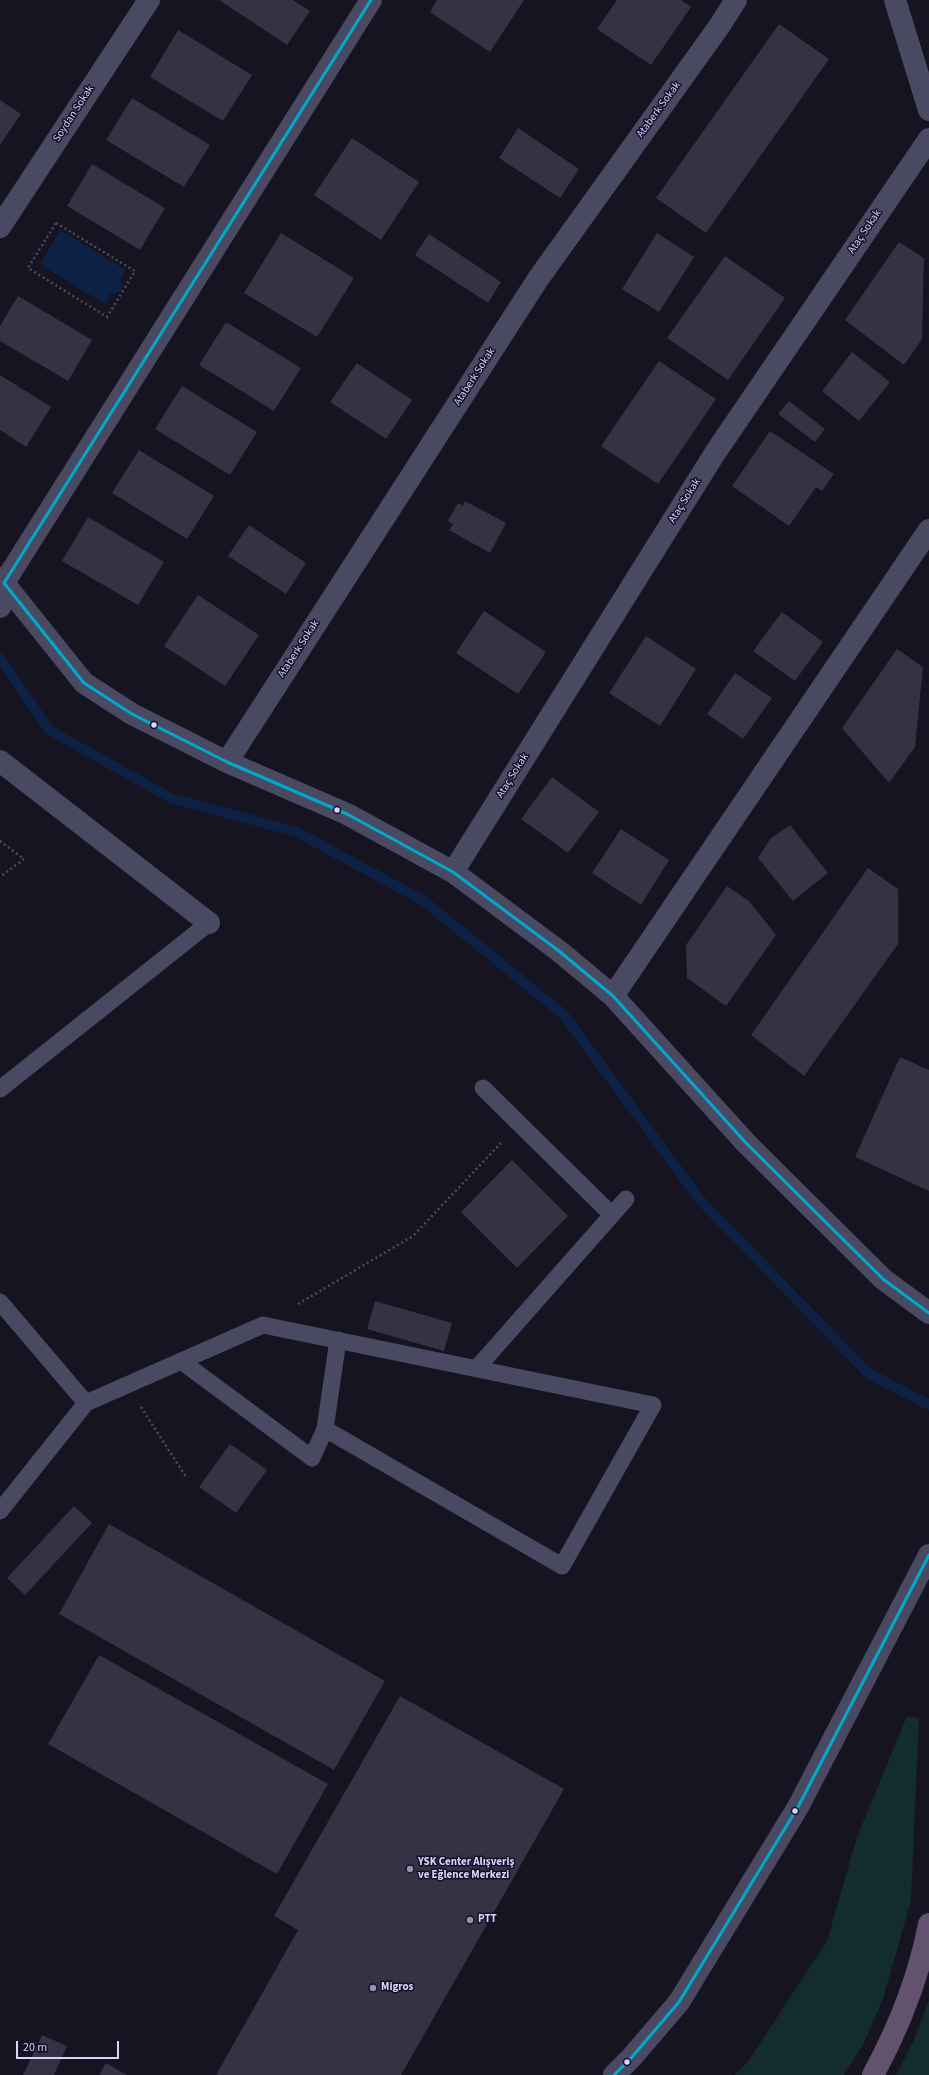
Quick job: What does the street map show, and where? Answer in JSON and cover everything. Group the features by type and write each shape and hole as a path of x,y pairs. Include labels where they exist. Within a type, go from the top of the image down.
{"highway":[{"path":"873,2075 895,2033 915,1976 929,1924"}],"street":[{"name":"Soydan Sokak","path":"0,227 149,0"},
{"path":"0,608 2,580 371,0"},
{"name":"Ataberk Sokak","path":"227,762 538,279 718,28 736,0"},
{"path":"895,0 929,110"},
{"name":"Ataç Sokak","path":"453,872 714,454 929,139"},
{"path":"613,996 929,530"},
{"path":"2,580 84,683 132,714 227,762 347,814 453,872 559,951 613,996 746,1144 883,1279 929,1313"},
{"path":"0,761 209,923"},
{"path":"614,2075 632,2057 679,2002 798,1807 929,1555"}],"lane":[{"path":"0,1089 209,923"},
{"path":"483,1088 612,1215"},
{"path":"476,1368 626,1199"},
{"path":"0,1302 86,1403"},
{"path":"0,1511 86,1403 263,1325 653,1405 562,1566 325,1429"},
{"path":"181,1361 312,1458 325,1429 338,1340"}],"path":[{"path":"56,223 135,271 107,316 28,268 56,223"},
{"path":"0,841 24,859 0,877"},
{"path":"263,1325 412,1236 520,1124"},
{"path":"127,1385 186,1478"}],"green space":[{"path":"907,1716 919,1718 911,1901 883,1999 863,2045 844,2075 734,2075 747,2063 827,1941 857,1837"},
{"path":"929,2000 929,2075 896,2075 913,2042"}],"water":[{"path":"60,230 126,270 120,280 123,286 121,290 117,293 111,293 105,304 40,264"}],"building":[{"path":"219,0 293,0 310,11 287,45"},
{"path":"437,0 524,0 490,52 430,12"},
{"path":"617,0 681,0 691,7 651,65 597,29"},
{"path":"779,24 829,59 706,233 656,198"},
{"path":"178,30 252,75 223,121 150,77"},
{"path":"132,98 210,145 184,187 106,140"},
{"path":"0,100 21,114 0,145"},
{"path":"518,128 579,169 560,198 499,158"},
{"path":"352,138 419,182 381,240 314,195"},
{"path":"92,164 165,208 140,250 67,206"},
{"path":"281,233 354,278 317,337 244,293"},
{"path":"657,233 694,257 659,312 622,289"},
{"path":"429,234 501,282 488,303 415,255"},
{"path":"899,242 924,258 922,339 904,365 845,320"},
{"path":"725,256 785,298 728,380 667,338"},
{"path":"18,296 92,340 68,381 0,341 0,326"},
{"path":"226,322 301,368 274,411 199,365"},
{"path":"852,352 890,382 859,421 822,391"},
{"path":"659,361 716,399 658,484 601,446"},
{"path":"357,363 412,400 386,439 330,402"},
{"path":"0,375 51,407 26,447 0,430"},
{"path":"182,386 257,432 230,475 155,429"},
{"path":"789,401 825,429 815,442 778,414"},
{"path":"770,431 834,474 822,491 816,487 789,526 732,486"},
{"path":"139,450 214,496 187,539 112,493"},
{"path":"465,501 506,523 490,553 449,530 453,524 448,521 458,503 463,506"},
{"path":"88,517 164,562 138,605 62,561"},
{"path":"249,525 306,563 286,594 228,556"},
{"path":"198,595 259,635 225,686 164,646"},
{"path":"484,611 546,652 518,694 456,653"},
{"path":"782,612 823,642 795,681 753,651"},
{"path":"646,636 696,669 660,726 609,693"},
{"path":"897,649 923,667 915,747 889,783 842,728"},
{"path":"735,673 772,698 743,739 707,714"},
{"path":"552,777 599,812 568,853 521,819"},
{"path":"790,825 828,873 793,901 758,858 770,839"},
{"path":"621,829 669,860 641,905 592,873"},
{"path":"868,868 898,889 898,944 804,1076 751,1035"},
{"path":"727,886 749,901 776,935 726,1006 687,978 686,945"},
{"path":"900,1057 929,1070 929,1191 855,1157"},
{"path":"512,1160 568,1216 517,1268 461,1212"},
{"path":"375,1301 452,1323 444,1351 367,1329"},
{"path":"230,1444 267,1470 236,1513 199,1487"},
{"path":"74,1506 92,1523 25,1595 7,1578"},
{"path":"109,1524 385,1681 334,1770 59,1614"},
{"path":"99,1655 328,1784 277,1874 48,1744"},
{"name":"YSK Center Alışveriş ve Eğlence Merkezi","path":"400,1696 564,1789 401,2075 216,2075 298,1930 274,1916"},
{"path":"42,2035 67,2046 54,2075 23,2075"},
{"path":"106,2063 127,2075 99,2075"}],"waterway":[{"path":"0,658 49,730 171,798 297,832 424,901 564,1015 700,1200 868,1373 929,1405"}],"transit line":[{"path":"371,0 4,583 84,683 132,714 227,762 347,814 453,872 559,951 613,996 746,1143 883,1279 929,1313"},
{"path":"614,2075 632,2057 679,2002 798,1807 929,1555"}],"place":[{"name":"YSK Center Alışveriş ve Eğlence Merkezi","path":"410,1869"},
{"name":"PTT","path":"470,1920"},
{"name":"Migros","path":"373,1988"}]}
